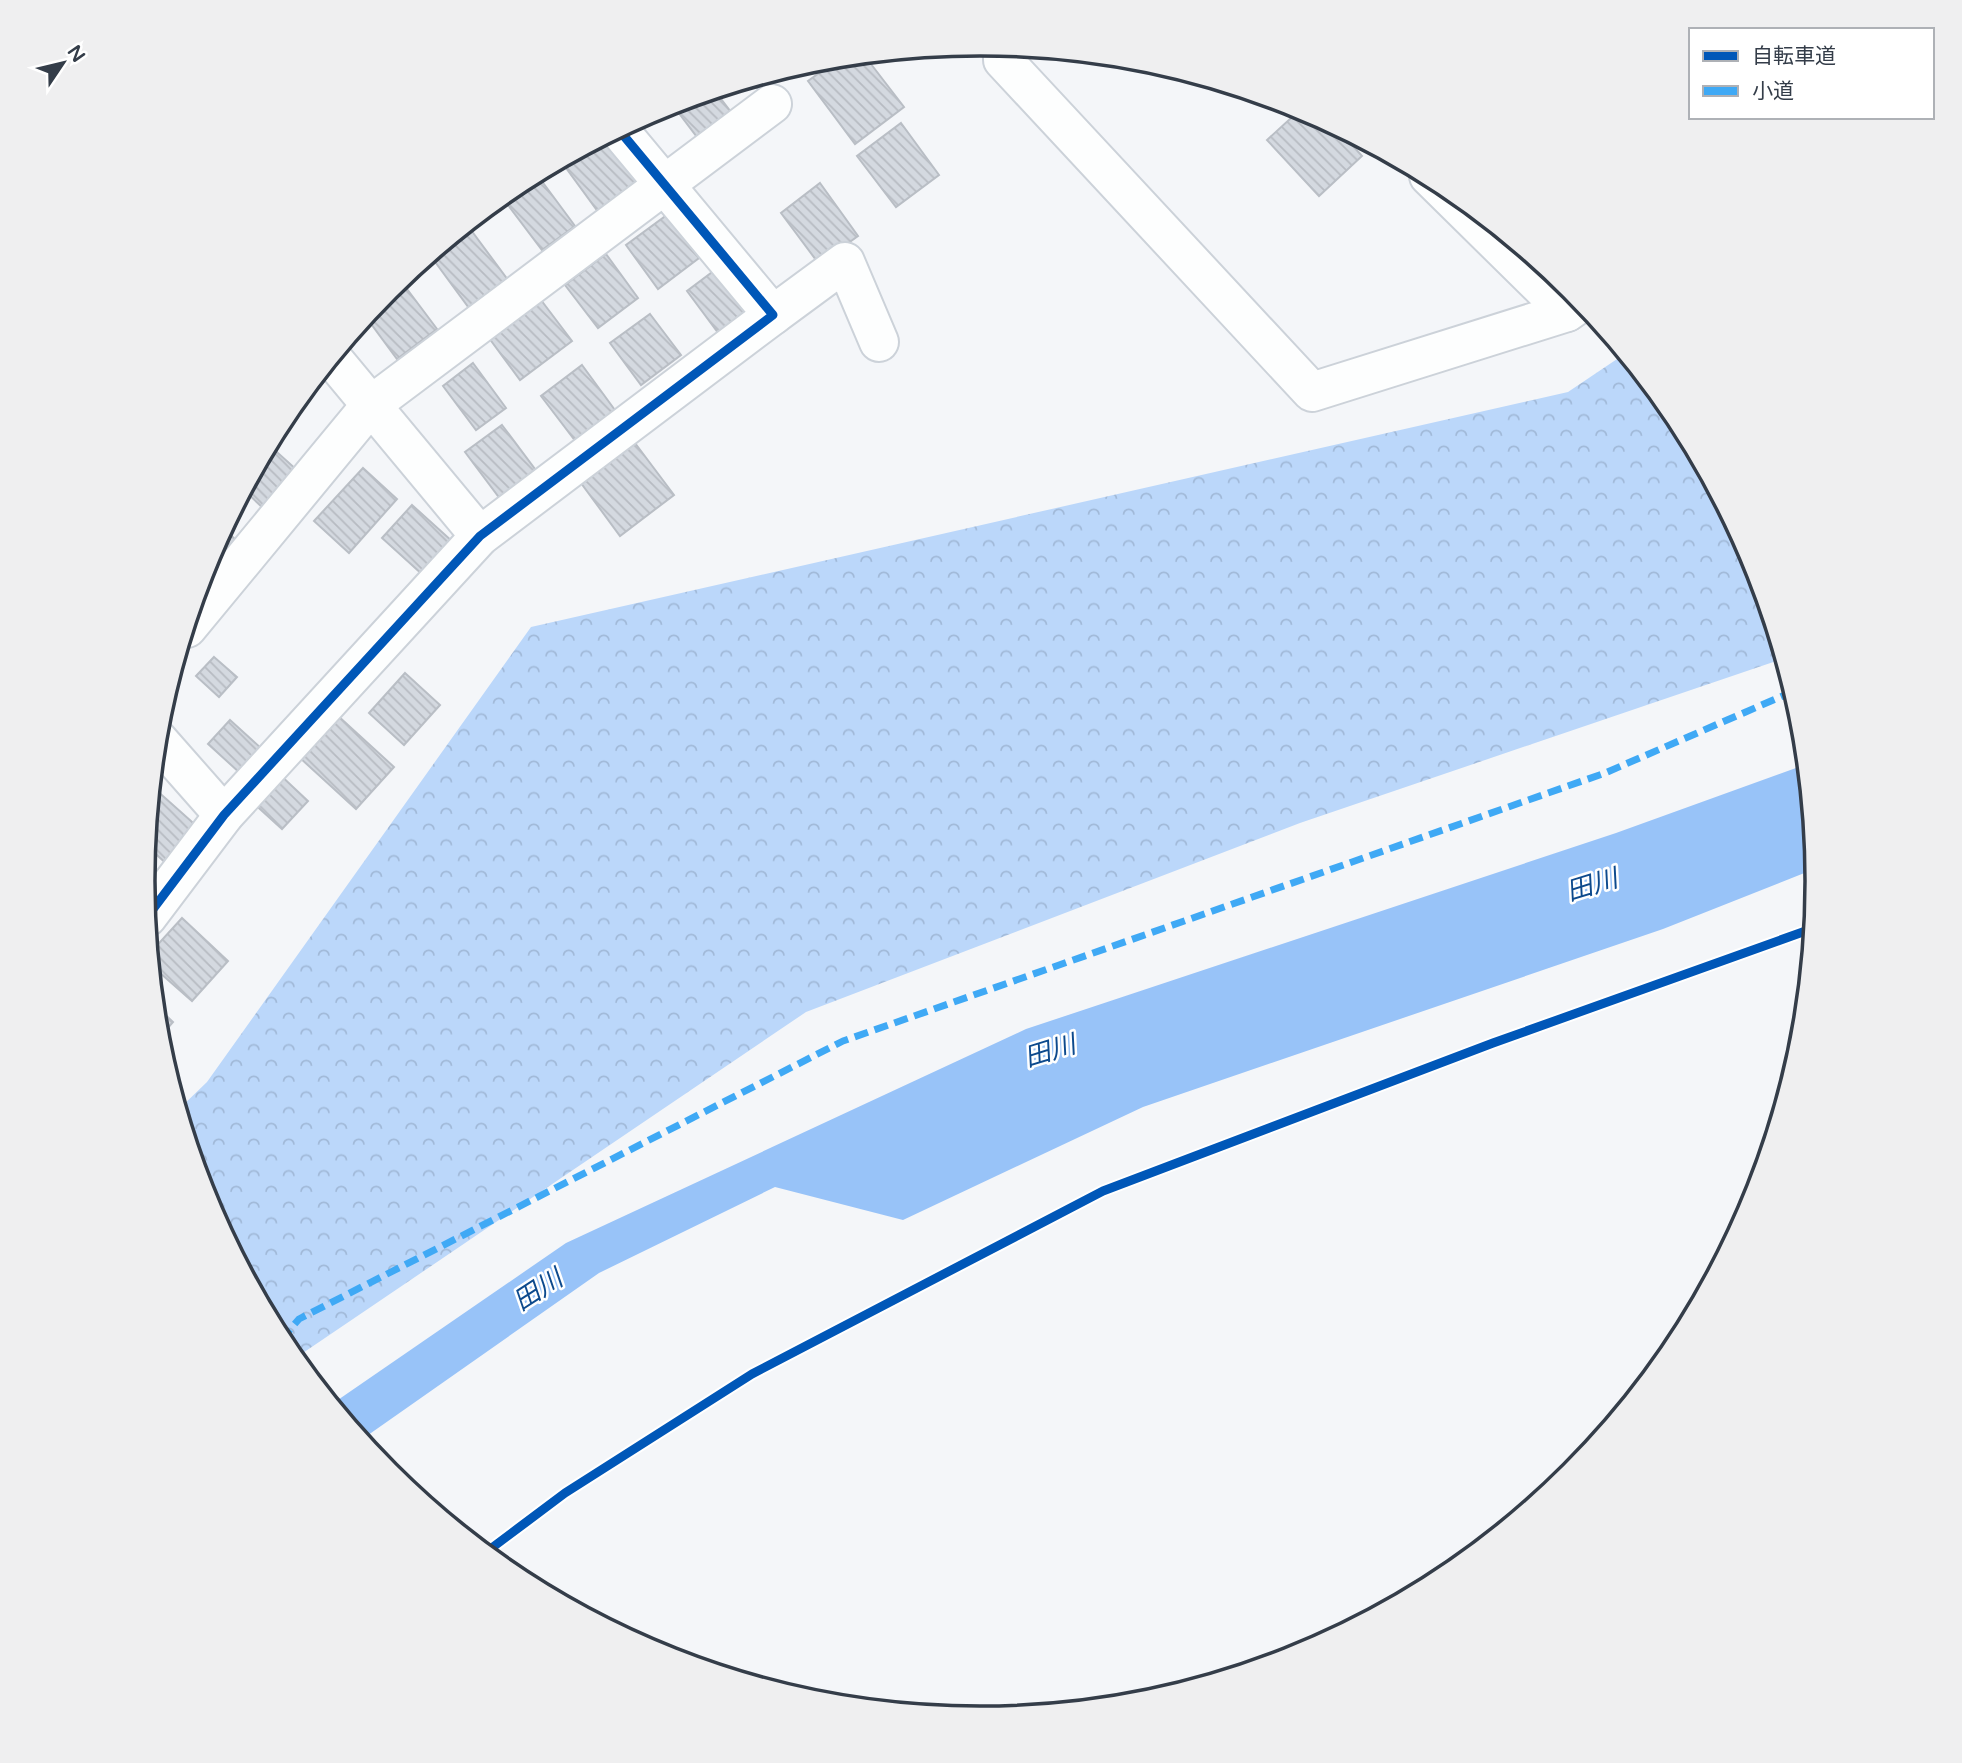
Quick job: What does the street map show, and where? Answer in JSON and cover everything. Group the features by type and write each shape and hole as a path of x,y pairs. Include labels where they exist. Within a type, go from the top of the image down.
{"street":[{"path":"1003,57 1003,60 1312,392 1573,307"},
{"path":"201,611 371,405 772,104"},
{"path":"625,137 773,315"},
{"path":"1517,254 1539,274"},
{"path":"156,905 224,815 480,536 845,262 879,342"},
{"path":"338,365 480,536"},
{"path":"167,750 224,815"}],"green space":[{"path":"1619,358 1636,379 1696,469 1721,516 1763,616 1776,661 1300,823 806,1012 304,1352 266,1294 241,1247 199,1147 186,1102 207,1082 531,627 1568,392"}],"water":[{"name":"田川","path":"1798,767 1805,828 1806,872 1663,929 1143,1107 903,1220 775,1187 599,1273 368,1435 339,1399 566,1243 1026,1029 1616,833"}],"building":[{"path":"870,63 904,107 855,144 808,81 821,72"},
{"path":"776,82 761,93 757,87"},
{"path":"721,99 731,112 697,137 679,114"},
{"path":"1292,117 1351,144 1362,156 1319,196 1267,140"},
{"path":"901,123 939,175 896,207 857,156"},
{"path":"612,143 641,182 599,213 566,168"},
{"path":"543,182 575,226 542,250 508,205"},
{"path":"820,183 858,236 819,264 781,213"},
{"path":"671,212 703,255 658,289 626,245"},
{"path":"472,232 508,280 469,308 435,262"},
{"path":"606,254 638,298 598,328 565,285"},
{"path":"719,267 754,314 722,338 687,291"},
{"path":"407,289 437,329 397,359 372,325"},
{"path":"541,300 572,341 520,380 489,338"},
{"path":"650,314 681,355 641,385 610,343"},
{"path":"473,363 506,408 476,430 443,386"},
{"path":"582,365 620,417 580,447 541,396"},
{"path":"502,425 538,473 501,500 465,452"},
{"path":"632,439 674,495 620,536 578,479"},
{"path":"277,452 298,471 264,509 251,497"},
{"path":"363,468 397,499 349,553 314,521"},
{"path":"412,505 453,542 423,575 382,538"},
{"path":"232,536 237,541 223,556"},
{"path":"214,657 237,677 219,697 196,676"},
{"path":"405,673 440,705 404,745 369,713"},
{"path":"337,715 394,767 356,809 299,757"},
{"path":"230,720 262,749 240,773 208,744"},
{"path":"277,772 308,801 282,829 251,801"},
{"path":"161,794 200,829 168,865 156,854"},
{"path":"182,918 228,961 192,1001 161,974 158,944"}],"marked path":[{"path":"289,1331 299,1319 843,1041 1605,773 1785,695"}],"cycle path":[{"path":"156,905 224,815 480,536 773,315 625,137"},
{"path":"493,1547 565,1493 752,1374 1103,1191 1493,1043 1805,931"}]}
